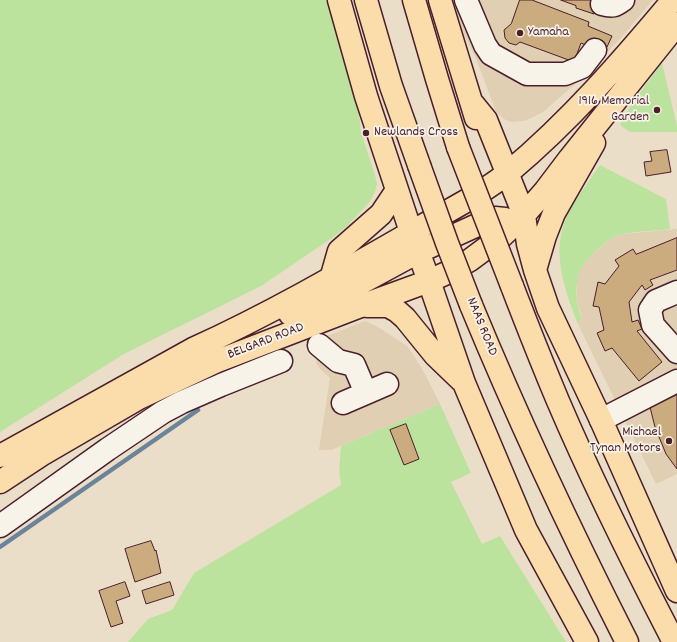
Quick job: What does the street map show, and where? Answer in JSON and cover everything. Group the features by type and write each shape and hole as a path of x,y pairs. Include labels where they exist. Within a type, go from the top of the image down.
{"main road":[{"path":"338,0 366,96 411,232 464,383 526,530 588,642"},
{"name":"NAAS ROAD","path":"366,0 392,86 419,165 447,243 501,378 545,474 626,642"},
{"path":"414,0 458,147 512,286 559,402 590,472 674,642"},
{"path":"440,0 473,104 481,138 502,177"},
{"name":"BELGARD ROAD","path":"0,456 193,349 331,279 473,197 502,177 543,141 595,90 673,0"},
{"path":"535,270 545,236 554,213 585,161 617,100 677,24"},
{"name":"BELGARD ROAD","path":"3,478 139,398 215,362 429,281 470,260 512,224 545,191 617,100"},
{"path":"473,104 486,120 493,136 502,177 506,211 512,224 528,244 548,308 601,420 677,591"},
{"path":"493,136 518,146 543,141"},
{"path":"331,279 339,251 381,214 397,190"},
{"path":"221,336 289,314 344,292 418,252 484,222 495,218 512,224"},
{"path":"358,307 388,306 398,311 406,318 435,354 464,383"}],"street":[{"path":"466,0 485,45 491,54 527,74 565,74 582,68 595,50"},
{"path":"602,4 610,7 616,6 623,0"},
{"path":"457,56 485,45"},
{"path":"677,292 656,301 650,310 653,325 677,352"},
{"path":"320,345 338,361 354,364 366,393"},
{"name":"BELGARD ROAD","path":"0,526 108,449 163,412 208,390 281,361"},
{"path":"601,420 677,381"},
{"path":"343,403 387,384"}],"shaded area":[{"path":"451,0 653,0 621,38 581,79 543,112 524,121 511,122 504,119 496,112 477,61 464,34"},
{"path":"677,229 677,474 656,484 577,322 582,320 577,299 577,279 581,268 590,256 612,238 623,234"},
{"path":"365,321 378,327 407,346 425,374 440,404 331,450 319,450 330,378 316,363 322,338"}],"green space":[{"path":"0,0 326,0 358,107 361,132 377,184 375,192 369,203 346,227 261,286 124,354 0,432"},
{"path":"662,63 677,126 677,132 630,132 620,125 631,105"},
{"path":"600,165 666,199 670,229 619,235 607,241 591,256 584,264 577,281 577,299 582,320 577,322 567,294 560,265 561,237 564,222 571,208 581,191"},
{"path":"440,404 471,473 451,482 482,544 500,536 566,642 128,642 148,619 172,610 194,573 341,485 339,470 341,446"}],"building":[{"path":"520,0 532,0 589,22 588,26 612,36 607,47 590,40 588,46 581,43 574,62 520,42 516,45 509,43 505,38 504,30 511,24"},
{"path":"561,0 604,0 596,8 594,14 576,8 576,6"},
{"path":"667,150 671,172 646,176 644,162 652,161 650,152"},
{"path":"677,238 677,270 650,280 653,285 645,290 642,285 629,302 632,322 638,320 642,329 637,331 662,362 639,381 612,348 605,351 597,333 604,330 599,307 593,306 598,282 605,284 619,266 615,260 633,249 636,254"},
{"name":"Michael Tynan Motors","path":"677,395 677,469 666,454 655,427 650,407"},
{"path":"406,424 419,459 404,465 390,430"},
{"path":"151,541 155,551 156,550 161,573 135,582 125,549"},
{"path":"125,582 130,596 116,601 123,623 111,627 99,591"},
{"path":"170,582 174,595 146,604 142,591"}],"waterway":[{"path":"0,547 198,410"}],"place":[{"name":"Yamaha","path":"520,33"},
{"name":"1916 Memorial Garden","path":"657,110"},
{"name":"Newlands Cross","path":"366,133"},
{"name":"Michael Tynan Motors","path":"669,441"}]}
